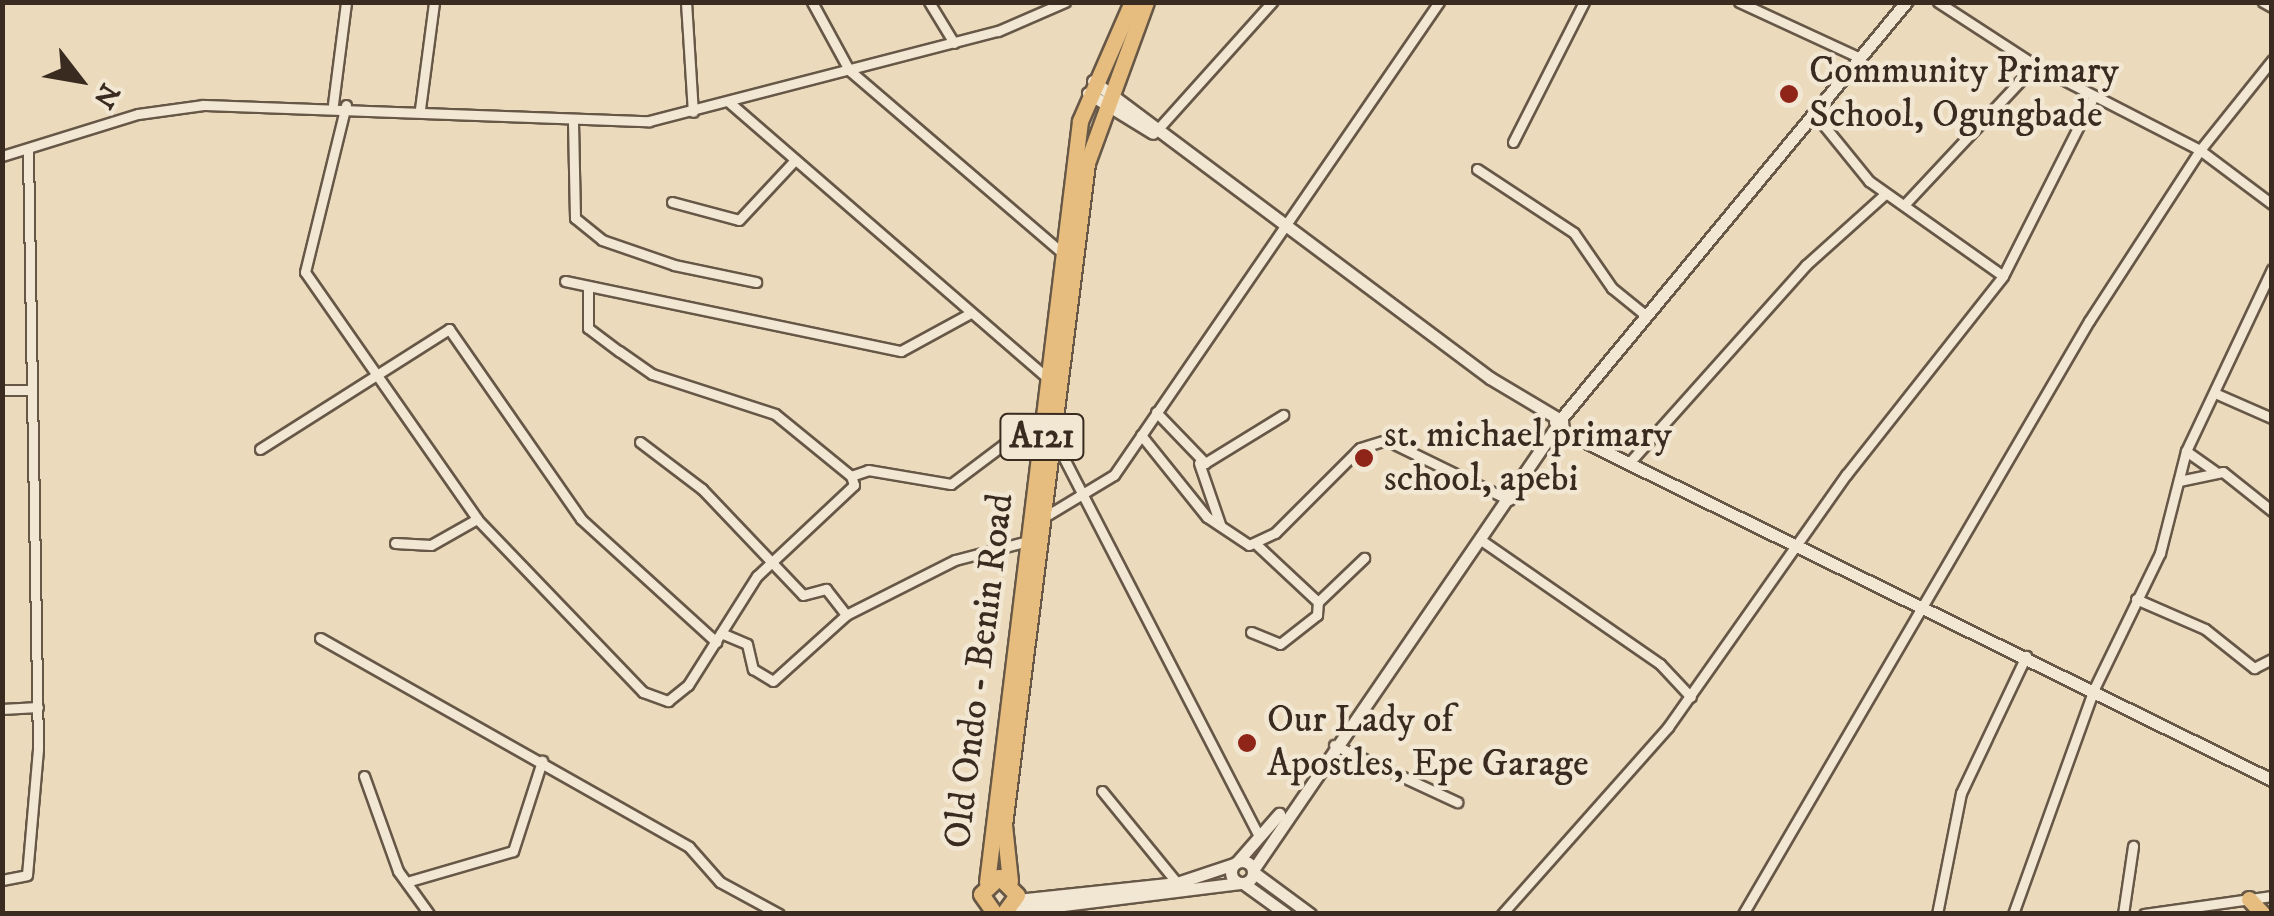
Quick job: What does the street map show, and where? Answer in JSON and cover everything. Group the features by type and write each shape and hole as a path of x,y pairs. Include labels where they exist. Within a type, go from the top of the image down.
{"main road":[{"name":"Old Ondo - Benin Road","path":"1132,2 1098,91 1061,252 1045,376 1049,442 1046,516 1004,825 1010,881 1006,910 977,906 988,882 1028,541 1049,442 1098,91 1146,2"},
{"name":"Old Ondo - Benin Road","path":"988,882 1010,881"},
{"path":"2249,899 2263,914"}],"street":[{"path":"333,104 346,2"},
{"path":"420,109 434,2"},
{"path":"686,2 694,112"},
{"path":"812,2 849,70 1061,252"},
{"path":"929,2 954,43"},
{"path":"2,156 172,108 333,104 573,122 694,112 954,43 1065,2"},
{"path":"1163,134 1272,2"},
{"path":"1046,516 1090,496 1141,435 1439,2"},
{"path":"1512,142 1584,2"},
{"path":"1739,2 1860,58"},
{"path":"1006,910 1177,884 1235,863 1334,745 1632,324 1906,2"},
{"path":"1938,2 2035,66 2200,150 2272,204"},
{"path":"2263,2 2272,7"},
{"path":"1743,914 2200,150 2272,60"},
{"path":"1904,205 2035,66"},
{"path":"1098,91 1163,134 1559,426 2269,774"},
{"path":"1502,914 1691,697 1795,545 2002,276 2094,96"},
{"path":"730,103 968,314 1045,376"},
{"path":"346,105 303,264 373,372 477,519 658,701 688,685 775,558 854,485 851,476 775,414 652,374 619,351 588,328 588,288"},
{"path":"1813,112 1885,194 2002,276"},
{"path":"573,122 575,218 602,240 674,266 756,282"},
{"path":"2,880 29,869 38,707 28,150"},
{"path":"672,202 739,220 793,162"},
{"path":"1476,168 1574,233 1612,288 1643,313"},
{"path":"1630,462 1806,265 1885,194"},
{"path":"2013,914 2094,688 2136,598 2186,452 2218,394 2272,269"},
{"path":"564,281 901,351 968,314"},
{"path":"260,449 373,372 449,329 582,519 718,638 746,644 753,669 774,681 846,614 955,560 1028,541"},
{"path":"2,390 32,390"},
{"path":"2218,394 2272,418"},
{"path":"1156,412 1199,463 1220,524"},
{"path":"1199,463 1283,415"},
{"path":"1141,435 1220,524 1256,544 1318,602"},
{"path":"1256,544 1360,448 1386,440 1511,496"},
{"path":"640,442 775,558 803,595 826,590 846,614"},
{"path":"851,476 868,470 951,484 1004,444 1049,442 1090,496 1260,836"},
{"path":"2186,452 2272,511"},
{"path":"2179,481 2215,471"},
{"path":"395,542 431,544 477,519"},
{"path":"1481,540 1660,664 1691,697"},
{"path":"1250,632 1280,644 1317,615 1318,602 1364,558"},
{"path":"2136,598 2205,629 2254,668 2272,660"},
{"path":"320,638 689,846 720,882 780,914"},
{"path":"1937,914 1962,793 2026,656"},
{"path":"2,709 38,707"},
{"path":"1334,745 1457,802"},
{"path":"410,880 513,851 542,761"},
{"path":"364,776 373,818 429,914"},
{"path":"1006,910 1242,883 1308,780"},
{"path":"1102,791 1177,884"},
{"path":"2122,914 2133,846"},
{"path":"1235,863 1253,871 1310,914"},
{"path":"1235,863 1242,883 1286,914"},
{"path":"2144,914 2272,896"}],"place":[{"name":"Community Primary School, Ogungbade","path":"1789,94"},
{"name":"st. michael primary school, apebi","path":"1364,458"},
{"name":"Our Lady of Apostles, Epe Garage","path":"1247,743"}]}
